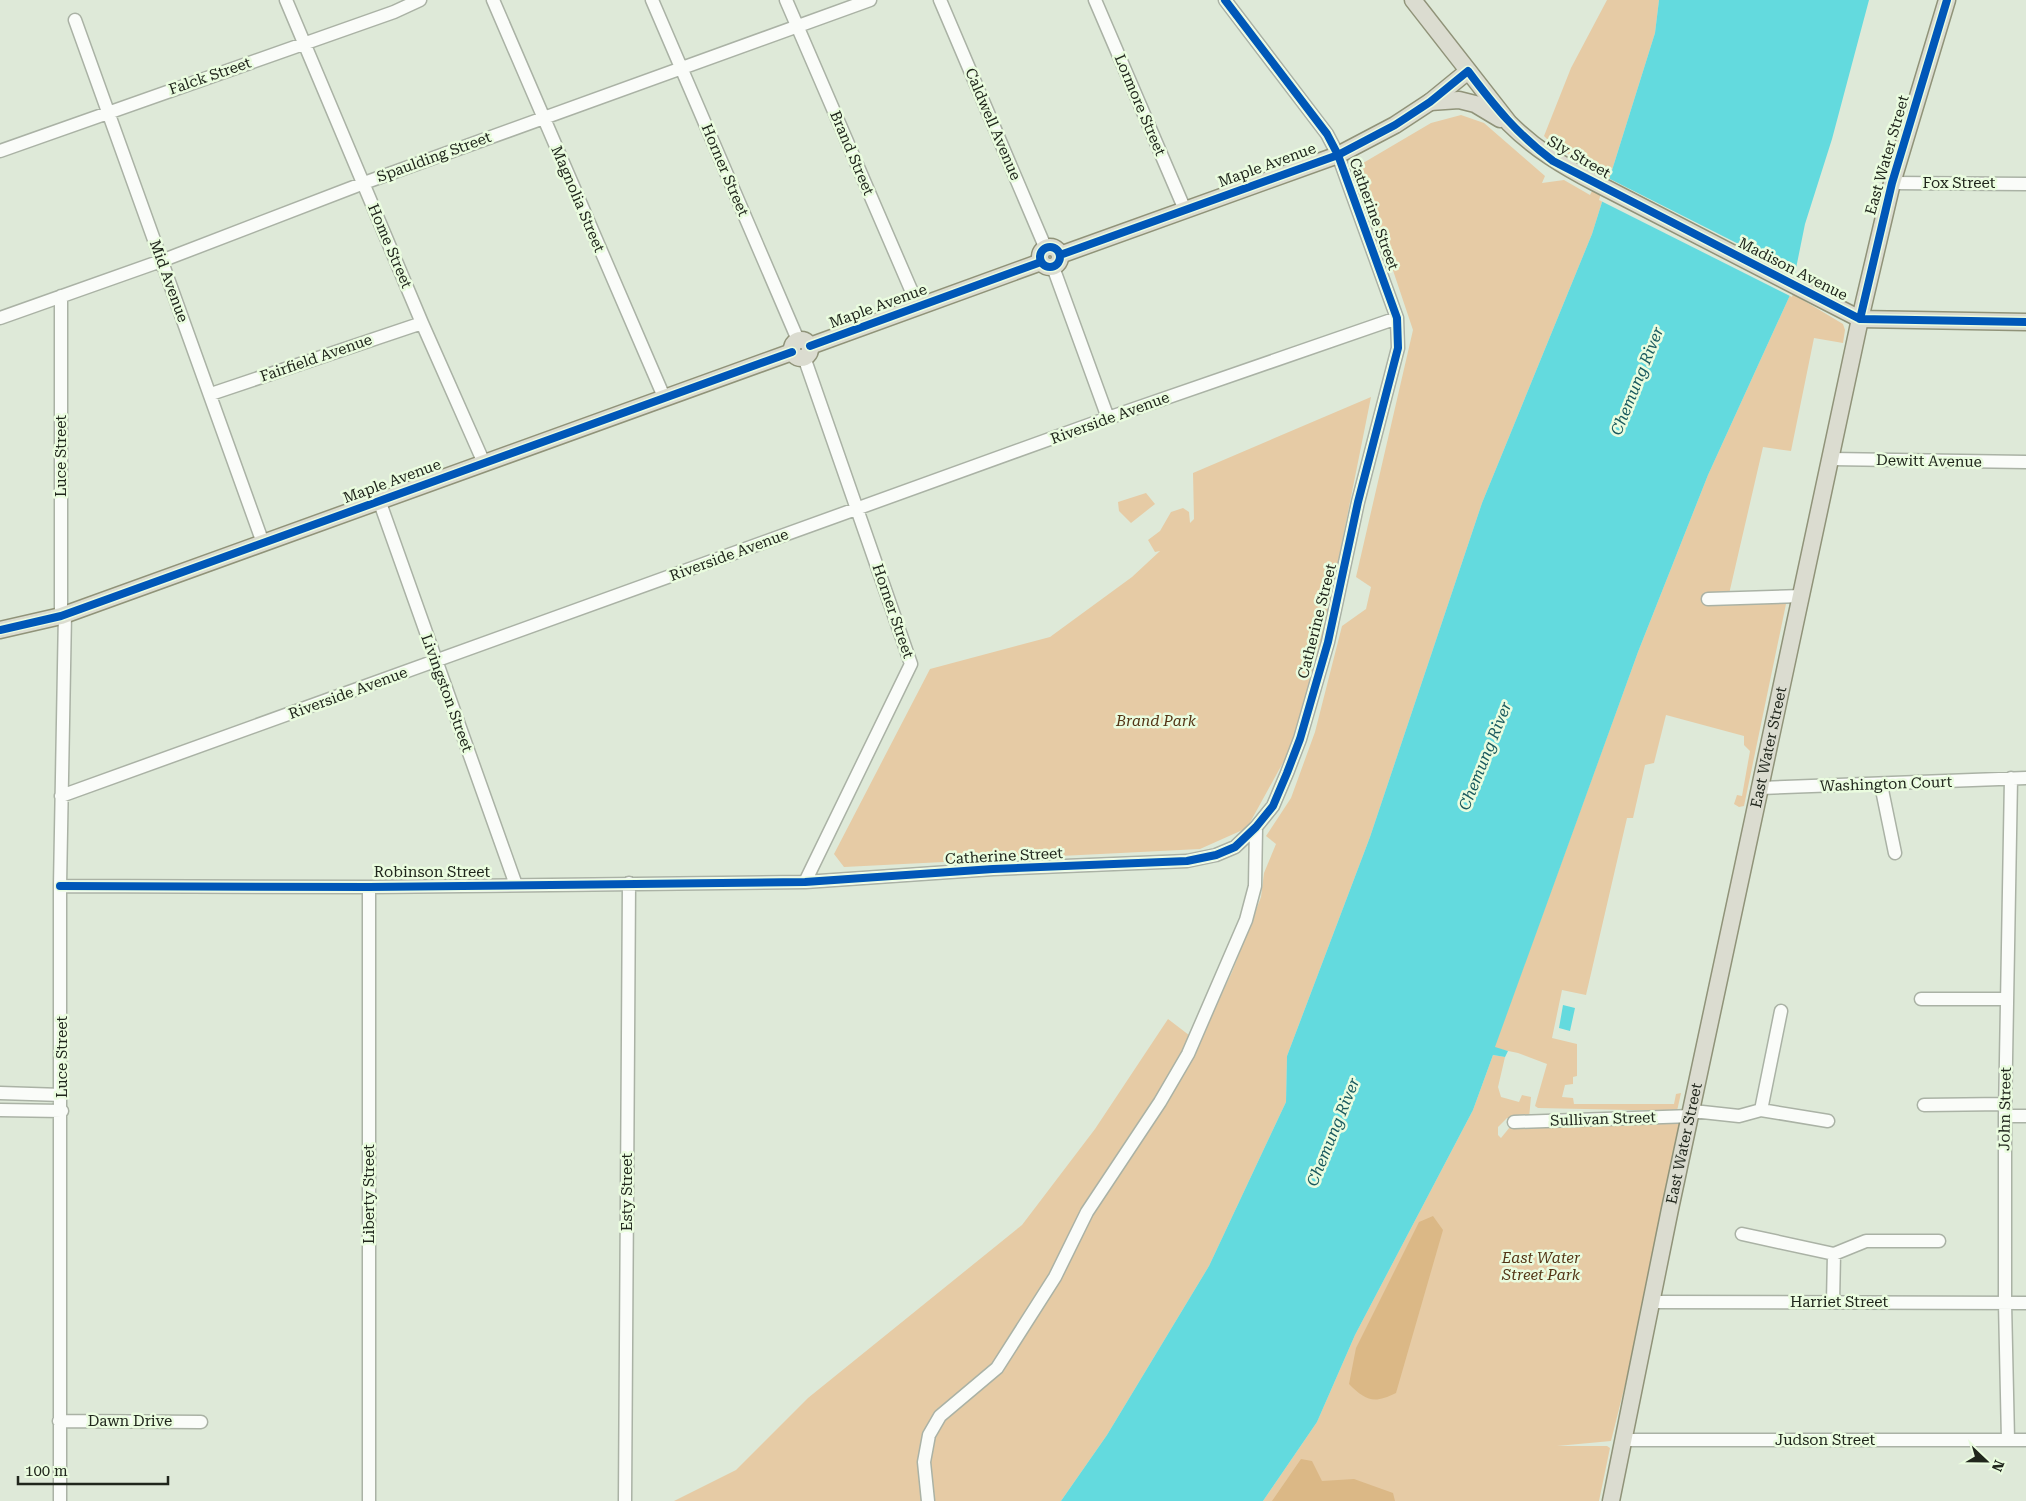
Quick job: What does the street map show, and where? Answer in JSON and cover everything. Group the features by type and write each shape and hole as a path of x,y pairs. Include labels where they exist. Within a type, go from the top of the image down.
{"main road":[{"name":"Sly Street","path":"1413,0 1509,123 1553,161 1672,223"},
{"name":"East Water Street","path":"1611,1501 1860,319 1892,183 1947,0"},
{"name":"Maple Avenue","path":"0,630 63,614 263,543 1338,155 1395,125 1430,102 1468,71"},
{"path":"1430,102 1459,100 1475,104 1509,123"},
{"name":"Madison Avenue","path":"1672,223 1860,319 2026,322"}],"street":[{"name":"Home Street","path":"286,0 422,323 484,463"},
{"name":"Falck Street","path":"0,151 394,12 420,0"},
{"name":"Magnolia Street","path":"493,0 664,397"},
{"name":"Horner Street","path":"652,0 801,349 911,664 805,882"},
{"name":"Brand Street","path":"786,0 918,306"},
{"name":"Spaulding Street","path":"0,318 161,261 364,183 681,67 870,0"},
{"name":"Caldwell Avenue","path":"940,0 1050,258 1108,418"},
{"name":"Lormore Street","path":"1095,0 1185,210"},
{"name":"Catherine Street","path":"805,882 993,870 1187,861 1216,855 1235,847 1256,828 1273,806 1300,739 1328,642 1358,502 1398,348 1397,318 1338,155 1327,134 1225,0"},
{"name":"Mid Avenue","path":"75,20 263,543"},
{"name":"Fox Street","path":"1892,183 2026,184"},
{"name":"Luce Street","path":"60,1501 62,1095 60,886 63,614 61,296"},
{"name":"Riverside Avenue","path":"62,796 1108,418 1397,318"},
{"name":"Fairfield Avenue","path":"211,394 422,323"},
{"name":"Dewitt Avenue","path":"1831,459 2026,462"},
{"name":"Livingston Street","path":"379,500 516,886"},
{"path":"1708,599 1802,596"},
{"name":"John Street","path":"2008,1440 2005,1303 2005,1110 2010,778"},
{"name":"Washington Court","path":"1762,788 1881,785 2026,778"},
{"path":"1881,785 1895,853"},
{"path":"928,1501 924,1462 929,1434 940,1416 997,1368 1055,1277 1087,1212 1160,1102 1188,1054 1246,920 1255,886 1256,828"},
{"name":"Robinson Street","path":"60,886 516,886 805,882"},
{"name":"Esty Street","path":"624,1501 629,883"},
{"name":"Liberty Street","path":"369,886 369,1501"},
{"path":"1921,999 2007,999"},
{"path":"1781,1011 1761,1110 1828,1121"},
{"path":"0,1093 62,1095"},
{"path":"1924,1105 2005,1110 2026,1116"},
{"path":"0,1110 62,1111"},
{"name":"Sullivan Street","path":"1514,1122 1692,1113 1739,1116 1761,1110"},
{"path":"1742,1234 1834,1254 1866,1241 1939,1241"},
{"path":"1832,1302 1834,1254"},
{"name":"Harriet Street","path":"1652,1302 2026,1303"},
{"name":"Dawn Drive","path":"59,1421 201,1422"},
{"name":"Judson Street","path":"1624,1440 2026,1440"}],"green space":[{"path":"1607,0 1659,0 1655,33 1592,234 1482,503 1370,837 1287,1056 1286,1102 1209,1266 1107,1435 1061,1501 674,1501 736,1470 808,1398 1022,1225 1095,1129 1168,1019 1198,1042 1232,972 1261,897 1264,873 1276,844 1266,836 1291,798 1315,732 1342,626 1366,609 1371,587 1356,577 1413,330 1358,166 1431,123 1461,115 1484,123 1545,176 1542,183 1564,180 1590,195 1601,174 1569,155 1554,139 1548,140 1544,136 1571,68"},
{"path":"1791,293 1843,324 1845,330 1843,343 1814,338 1791,451 1763,447 1729,594 1786,604 1744,806 1739,807 1734,804 1737,795 1742,796 1750,751 1744,745 1744,736 1666,715 1654,763 1645,765 1633,818 1627,818 1586,995 1562,990 1552,1038 1577,1044 1577,1076 1573,1077 1573,1084 1565,1085 1562,1097 1573,1098 1574,1104 1674,1104 1676,1094 1681,1093 1677,1111 1538,1108 1535,1106 1547,1064 1518,1053 1494,1048 1638,652 1708,475"},
{"name":"Brand Park","path":"1371,397 1326,622 1291,748 1247,828 1200,849 844,867 834,854 930,669 1050,637 1132,577 1160,551 1155,552 1148,540 1160,531 1171,512 1183,508 1189,512 1190,523 1194,519 1193,473"},
{"path":"1146,493 1155,504 1131,523 1119,511 1118,502"},
{"name":"East Water Street Park","path":"1493,1055 1505,1057 1498,1087 1501,1097 1519,1102 1522,1095 1531,1097 1529,1118 1507,1118 1498,1127 1498,1135 1501,1138 1514,1122 1692,1116 1611,1441 1557,1446 1607,1446 1610,1448 1599,1501 1263,1501 1317,1422 1355,1335 1473,1110"}],"shaded area":[{"path":"1433,1216 1443,1230 1396,1393 1382,1399 1371,1399 1360,1394 1349,1384 1356,1348 1419,1222"},
{"path":"1301,1459 1312,1461 1322,1481 1354,1479 1393,1493 1395,1501 1272,1501"}],"water":[{"name":"Chemung River","path":"1659,0 1869,0 1832,139 1805,224 1791,293 1708,475 1638,652 1495,1047 1508,1051 1505,1057 1493,1055 1473,1110 1355,1335 1317,1422 1263,1501 1061,1501 1107,1435 1209,1266 1286,1102 1287,1056 1370,837 1482,503 1592,234 1655,33"},
{"path":"1563,1005 1575,1008 1570,1031 1559,1028"}],"pier":[{"path":"1606,177 1798,274 1792,297 1599,200"}],"cycle path":[{"path":"60,886 369,887 805,882 993,869 1187,861 1216,855 1235,847 1256,827 1273,806 1300,739 1328,642 1358,502 1398,348 1397,318 1338,155 1327,134 1225,0"},
{"path":"1860,319 1892,183 1947,0"},
{"path":"1060,255 1338,155 1395,125 1430,102 1468,71 1507,119 1528,141 1553,161 1860,319 2026,322"},
{"path":"1050,247 1057,250 1060,257 1057,264 1050,267 1043,264 1040,257 1043,250 1050,247"},
{"path":"810,346 1041,262"},
{"path":"0,630 61,616 792,352"}]}
